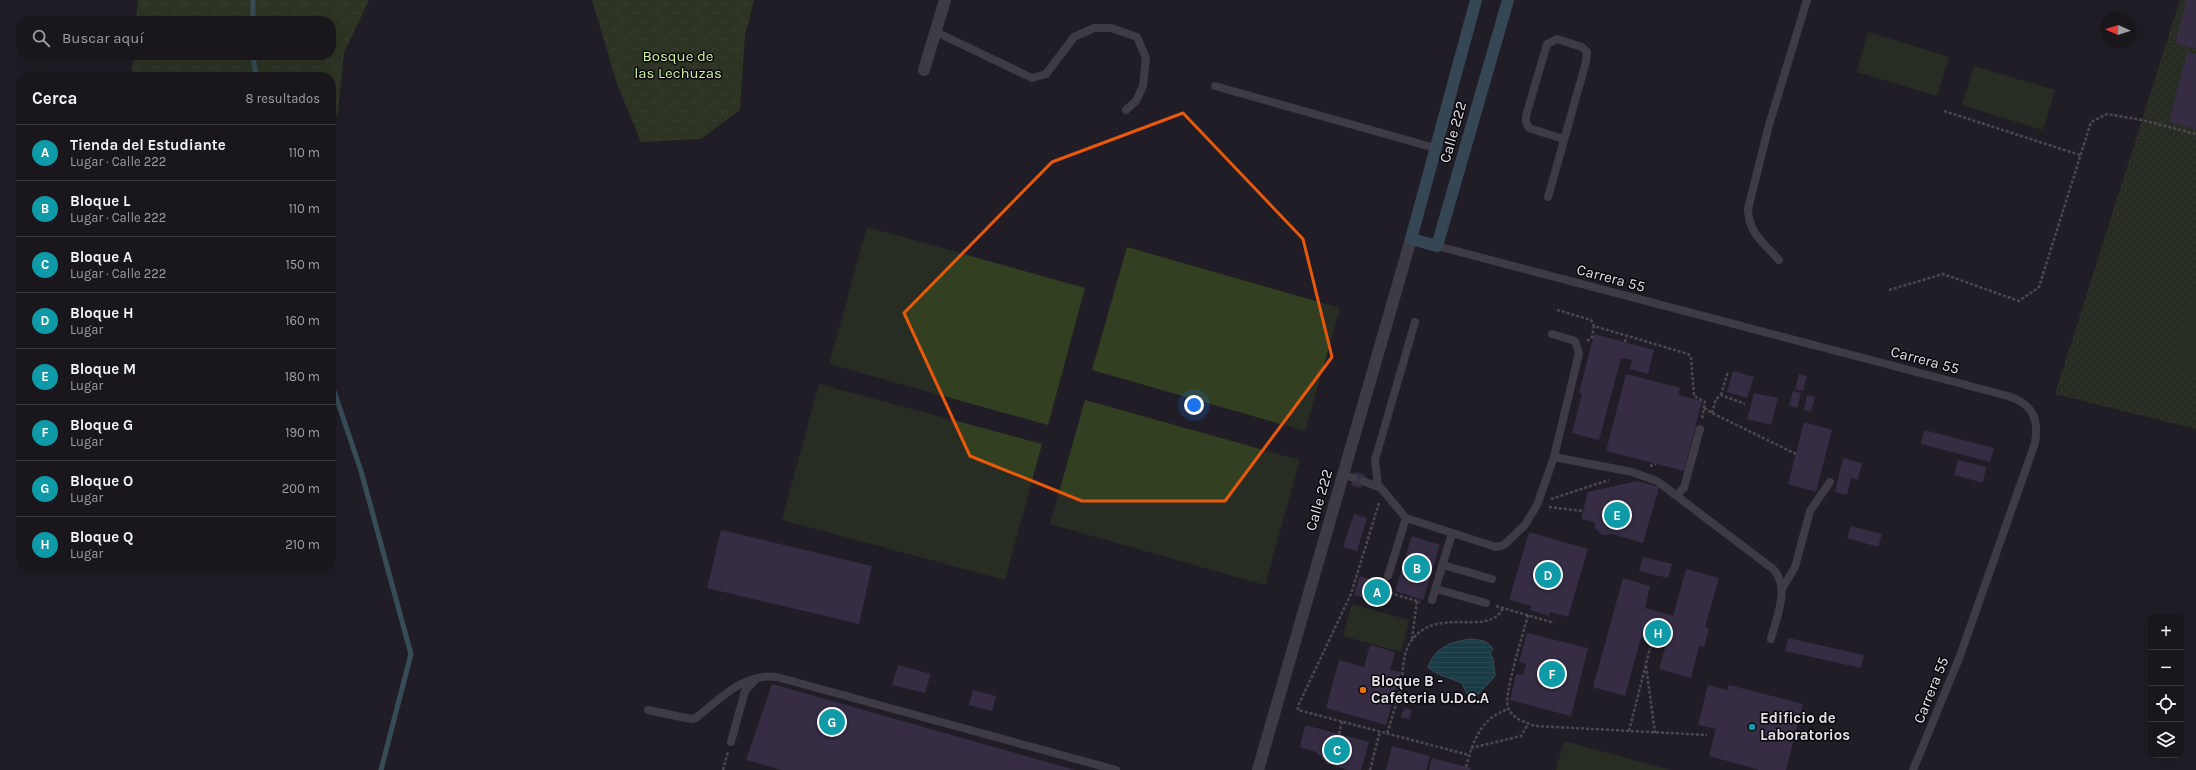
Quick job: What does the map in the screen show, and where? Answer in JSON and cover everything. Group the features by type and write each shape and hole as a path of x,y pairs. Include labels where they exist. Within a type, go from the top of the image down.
{"street":[{"path":"924,70 945,0"},
{"name":"Calle 222","path":"1258,770 1348,477 1435,148 1476,0"},
{"name":"Calle 222","path":"1437,246 1508,0"},
{"path":"1411,239 1437,246"}],"lane":[{"path":"1779,260 1752,231 1748,222 1748,209 1767,132 1807,0"},
{"path":"936,32 1032,78 1046,74 1074,37 1094,28 1111,28 1137,37 1146,58 1143,86 1136,101 1126,110"},
{"path":"1548,197 1586,62 1586,52 1582,47 1557,39 1547,44 1526,116 1526,122 1529,128 1564,139"},
{"path":"1215,86 1435,148"},
{"name":"Carrera 55","path":"1437,246 2008,396 2018,400 2030,410 2035,420 2037,430 2035,444 1960,656 1913,770"},
{"path":"1415,322 1375,460 1381,488 1406,518 1496,547 1504,546 1525,525 1534,512 1554,457 1579,353 1578,347 1570,338 1552,334"},
{"path":"1676,495 1684,488 1700,429"},
{"path":"1554,457 1632,472 1657,481 1773,569 1781,578 1782,589 1771,639"},
{"path":"1363,481 1381,488"},
{"path":"1782,589 1795,567 1810,511 1830,482"},
{"path":"1388,576 1406,518"},
{"path":"1432,600 1452,533"},
{"path":"1443,565 1492,579"},
{"path":"1436,589 1486,603"},
{"path":"731,742 745,691 750,683 760,676"},
{"path":"648,710 691,720 696,718 741,682 760,676 777,677 1116,770"}],"path":[{"path":"1944,111 2080,155"},
{"path":"1890,290 1943,274 2019,301 2038,287 2091,122 2107,114 2142,120 2196,134"},
{"path":"1557,310 1591,320 1594,326 1590,339 1578,347"},
{"path":"1594,326 1688,354 1690,357 1694,396 1704,400 1700,429"},
{"path":"1625,342 1627,336"},
{"path":"1712,413 1716,399 1721,395 1728,371"},
{"path":"1721,395 1745,404"},
{"path":"1704,408 1796,454"},
{"path":"1547,500 1656,464"},
{"path":"1381,488 1351,594 1298,708 1300,712 1342,721 1469,755"},
{"path":"1545,506 1583,512"},
{"path":"1388,576 1391,593 1428,604 1432,600"},
{"path":"1387,734 1401,685 1402,662 1412,639 1417,601"},
{"path":"1486,603 1554,623"},
{"path":"1412,639 1422,630 1436,623 1493,620 1501,614 1503,608"},
{"path":"1528,615 1507,695 1509,709 1518,719 1528,724 1707,736"},
{"path":"1629,731 1650,648"},
{"path":"1646,664 1655,732"},
{"path":"1466,767 1471,748 1484,723 1495,714 1509,709"},
{"path":"1339,734 1342,721"},
{"path":"1471,748 1521,736 1528,724"},
{"path":"1370,770 1380,732"},
{"path":"723,770 731,742"}],"highlighted area":[{"path":"1183,113 1303,239 1332,357 1225,501 1082,501 970,456 904,313 1052,162"}],"green space":[{"path":"138,0 369,0 344,53 338,113 336,116 336,72 134,72 132,70 133,60 336,60 336,16 136,16"},
{"name":"Bosque de las Lechuzas","path":"592,0 754,0 745,36 740,110 701,139 641,142 617,84"},
{"path":"2180,0 2196,0 2196,429 2055,394"},
{"path":"1868,32 1949,57 1937,96 1857,72"},
{"path":"1974,66 2055,90 2043,130 1962,105"},
{"path":"867,227 1085,288 1048,425 829,364"},
{"path":"1127,247 1340,308 1305,431 1092,370"},
{"path":"2196,283 2196,374 2173,368"},
{"path":"819,384 1042,444 1005,580 782,520"},
{"path":"1085,400 1300,460 1265,585 1050,524"},
{"path":"1352,604 1409,620 1401,652 1343,636"},
{"path":"1564,741 1670,770 1556,770"}],"water":[{"path":"1470,639 1486,642 1491,646 1493,649 1490,653 1493,659 1495,676 1473,700 1469,699 1462,683 1439,674 1428,667 1431,660 1439,650 1450,644"}],"building":[{"path":"2187,0 2196,0 2196,49 2175,43"},
{"path":"2187,52 2196,54 2196,129 2169,122"},
{"path":"1594,334 1654,350 1648,374 1630,369 1632,360 1621,358 1599,440 1572,433 1582,394 1579,393"},
{"path":"1733,371 1754,377 1747,398 1727,392"},
{"path":"1626,374 1680,388 1678,395 1702,401 1684,471 1606,451"},
{"path":"1799,374 1807,376 1803,391 1795,389"},
{"path":"1793,391 1801,393 1797,408 1789,406"},
{"path":"1754,393 1778,398 1771,425 1747,419"},
{"path":"1807,395 1815,397 1811,412 1804,410"},
{"path":"1804,422 1832,430 1816,492 1788,484"},
{"path":"1924,430 1994,448 1990,462 1921,444"},
{"path":"1843,458 1862,463 1858,480 1851,478 1847,495 1835,492"},
{"path":"1958,460 1986,467 1983,483 1954,475"},
{"path":"1355,472 1365,475 1361,488 1351,485"},
{"path":"1637,481 1659,487 1643,543 1612,534 1602,535 1595,528 1594,522 1581,519 1588,492"},
{"path":"1354,514 1367,518 1357,551 1343,547"},
{"path":"1851,526 1882,534 1878,547 1847,538"},
{"path":"721,530 872,566 859,624 707,588"},
{"path":"1529,532 1588,549 1568,617 1550,612 1549,616 1530,610 1531,606 1509,600"},
{"path":"1412,536 1440,545 1423,600 1395,591"},
{"path":"1643,557 1672,564 1668,578 1639,571"},
{"path":"1686,569 1719,578 1705,627 1709,628 1704,647 1699,646 1691,678 1659,669 1666,644 1641,637 1625,696 1593,687 1623,578 1650,586 1645,608 1673,616"},
{"path":"1360,576 1387,585 1381,604 1354,595"},
{"path":"1527,633 1588,648 1571,716 1510,700 1516,674 1523,675 1526,664 1519,662"},
{"path":"1788,638 1864,655 1861,668 1785,651"},
{"name":"Bloque B - Cafeteria U.D.C.A","path":"1370,645 1395,652 1390,670 1401,672 1386,725 1326,708 1339,660 1364,667"},
{"path":"898,665 931,674 925,693 892,685"},
{"path":"772,684 1075,770 782,770 746,760"},
{"name":"Edificio de Laboratorios","path":"1708,685 1727,690 1729,685 1803,704 1786,770 1760,770 1709,756 1716,729 1698,725"},
{"path":"973,690 996,696 992,711 969,705"},
{"path":"1404,708 1412,710 1409,719 1401,717"},
{"path":"1305,725 1369,742 1361,770 1349,770 1327,764 1316,752 1300,747"},
{"path":"1392,746 1430,756 1426,770 1386,770"},
{"path":"1432,758 1471,768 1470,770 1429,770"}],"waterway":[{"path":"253,0 253,16"},
{"path":"254,60 255,72"},
{"path":"336,397 361,471 411,654 381,770"}],"place":[{"name":"Bloque M","path":"1617,515"},
{"name":"Bloque L","path":"1417,568"},
{"name":"Bloque H","path":"1548,575"},
{"name":"Tienda del Estudiante","path":"1377,592"},
{"name":"Bloque Q","path":"1658,633"},
{"name":"Bloque G","path":"1552,674"},
{"name":"Bloque B - Cafeteria U.D.C.A","path":"1363,690"},
{"name":"Bloque O","path":"832,722"},
{"name":"Edificio de Laboratorios","path":"1752,727"},
{"name":"Bloque A","path":"1337,750"}]}
